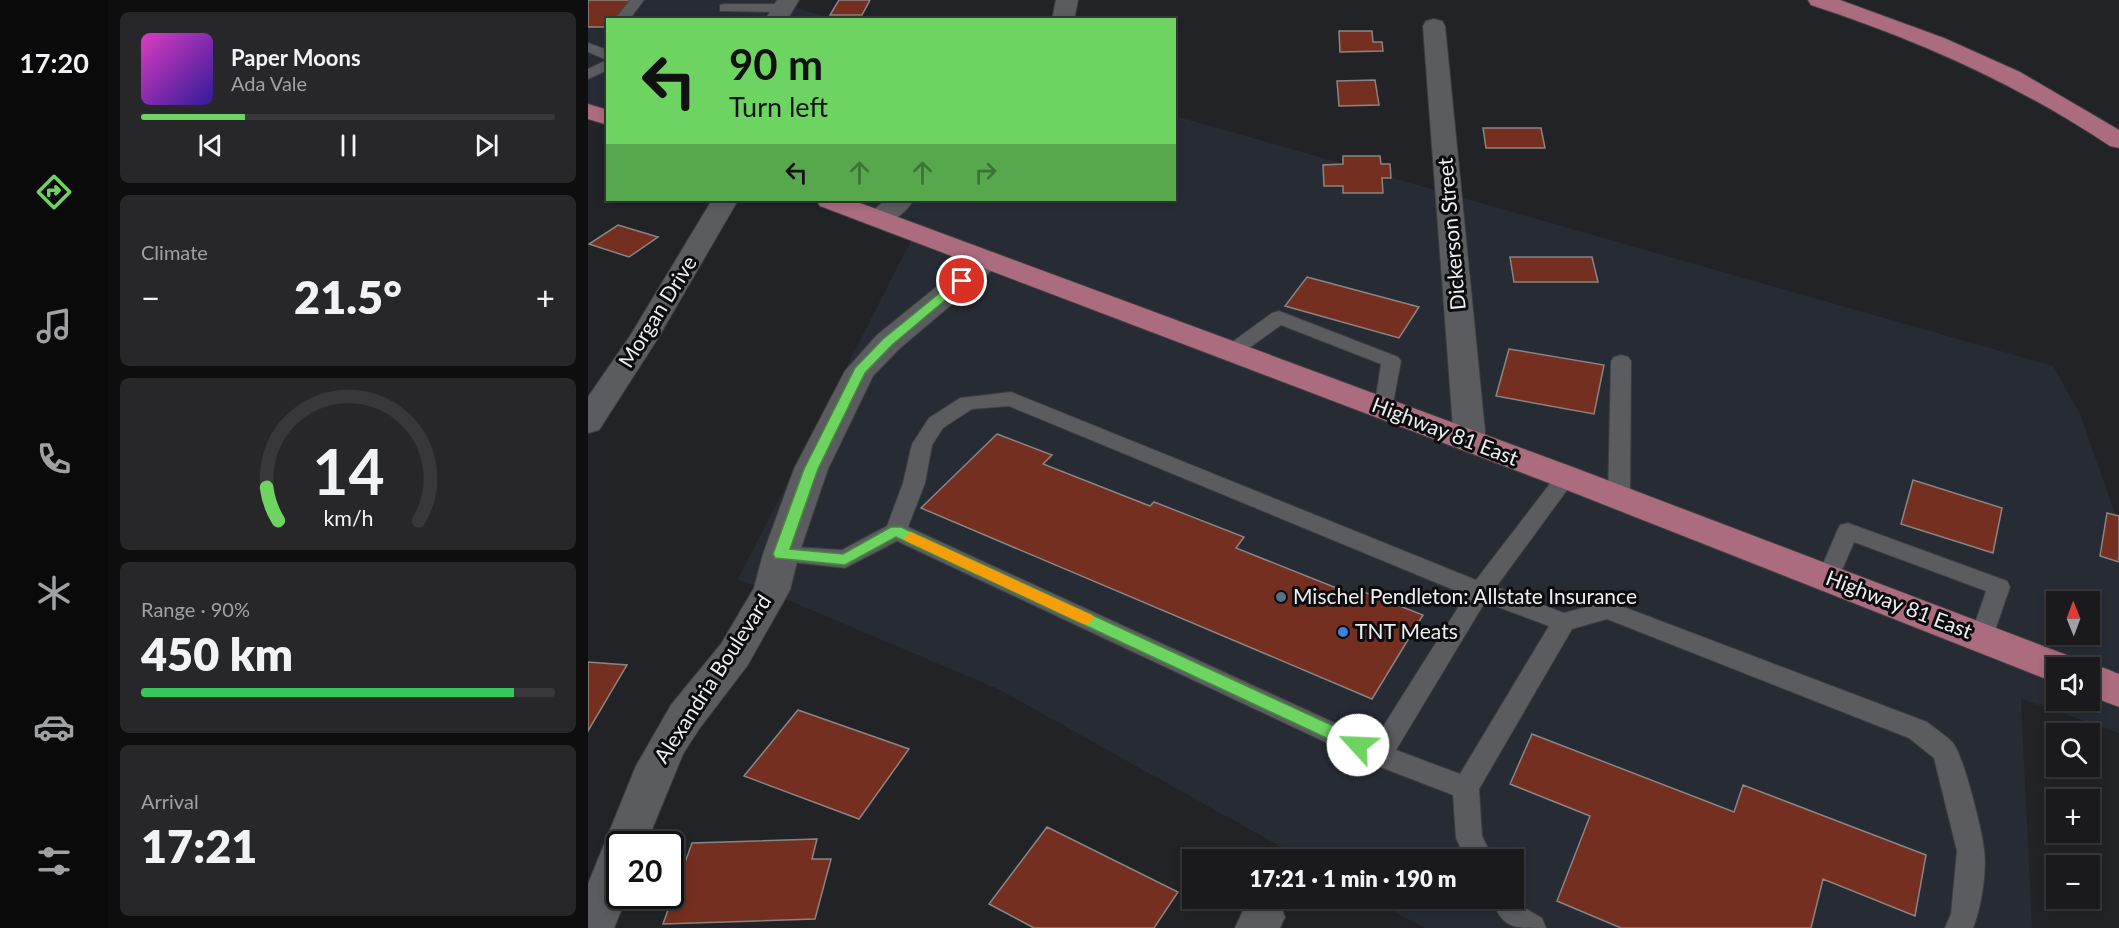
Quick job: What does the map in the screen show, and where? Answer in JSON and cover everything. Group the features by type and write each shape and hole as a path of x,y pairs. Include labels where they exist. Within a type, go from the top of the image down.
{"main road":[{"path":"1819,0 1978,60 2119,141"},
{"path":"588,111 606,117"},
{"name":"Highway 81 East","path":"832,201 1566,477 2046,663"},
{"path":"2100,683 2119,691"}],"street":[{"path":"1063,18 1067,0"},
{"name":"Dickerson Street","path":"1434,26 1470,441"},
{"name":"Morgan Drive","path":"588,422 649,328 724,201"},
{"path":"878,218 900,201"},
{"name":"Alexandria Boulevard","path":"630,831 656,766 669,742 685,717 734,655 772,590 781,554 811,469 860,371 888,342 987,260"},
{"path":"592,928 606,893"}],"lane":[{"path":"623,18 637,0"},
{"path":"725,8 782,9"},
{"path":"597,51 606,39"},
{"path":"588,75 606,65"},
{"path":"1231,352 1279,317 1391,361 1384,409"},
{"path":"1619,498 1621,361"},
{"path":"781,554 845,559 896,531 914,483 922,444 936,423 967,403 1011,399 1480,591 1564,622 1608,610 1918,730 1944,751 1953,775 1971,850 1965,914 1959,928"},
{"path":"1379,755 1480,591 1566,477"},
{"path":"896,531 1379,755 1466,788"},
{"path":"1828,578 1848,531 2000,586 1982,638"},
{"path":"1475,849 1469,838 1466,788 1564,622"},
{"path":"1508,909 1511,915 1532,928"}],"shaded area":[{"path":"588,0 792,0 789,6 831,18 606,18 606,111 588,105"},
{"path":"1176,116 2053,366 2080,414 2119,525 2119,733 2100,726 2100,723 2090,723 2056,711 2100,711 2100,657 2046,657 2046,708 2021,699 2032,928 1424,928 1390,909 1524,909 1524,849 1285,849 998,689 738,579 919,225 855,201 1176,201"}],"building":[{"path":"588,0 630,0 616,18 606,18 606,27 588,27"},
{"path":"839,0 870,0 862,15 830,15"},
{"path":"1339,31 1372,31 1373,42 1382,42 1383,51 1340,52"},
{"path":"1375,80 1379,105 1339,106 1337,81"},
{"path":"1483,128 1541,128 1545,148 1486,148"},
{"path":"1343,156 1380,156 1381,164 1390,164 1391,178 1382,178 1383,193 1343,193 1343,186 1324,186 1323,165 1343,164"},
{"path":"618,225 658,237 629,257 589,244"},
{"path":"1510,257 1592,257 1598,282 1514,282"},
{"path":"1307,277 1419,307 1399,338 1285,306"},
{"path":"1509,349 1604,365 1594,414 1496,396"},
{"path":"997,434 1052,455 1043,464 1150,506 1154,502 1244,537 1236,548 1354,595 1359,590 1423,615 1372,699 921,508"},
{"path":"1913,480 2002,508 1993,553 1901,524"},
{"path":"2107,513 2119,516 2119,562 2100,556"},
{"path":"588,662 627,665 588,731"},
{"path":"798,710 909,749 859,819 744,776"},
{"path":"1532,734 1734,812 1743,785 1926,855 1915,916 1823,879 1811,928 1621,928 1557,901 1590,816 1510,784"},
{"path":"1047,827 1178,892 1154,928 1034,928 989,904"},
{"path":"817,839 812,859 831,859 815,919 663,924 668,909 684,909 684,865 692,843"}],"slow traffic":[{"path":"911,538 1087,619"}],"place":[{"name":"Mischel Pendleton: Allstate Insurance","path":"1281,597"},
{"name":"TNT Meats","path":"1343,632"}],"route":[{"path":"962,281 888,342 860,371 811,469 781,554 845,559 896,531 1358,745"}]}
